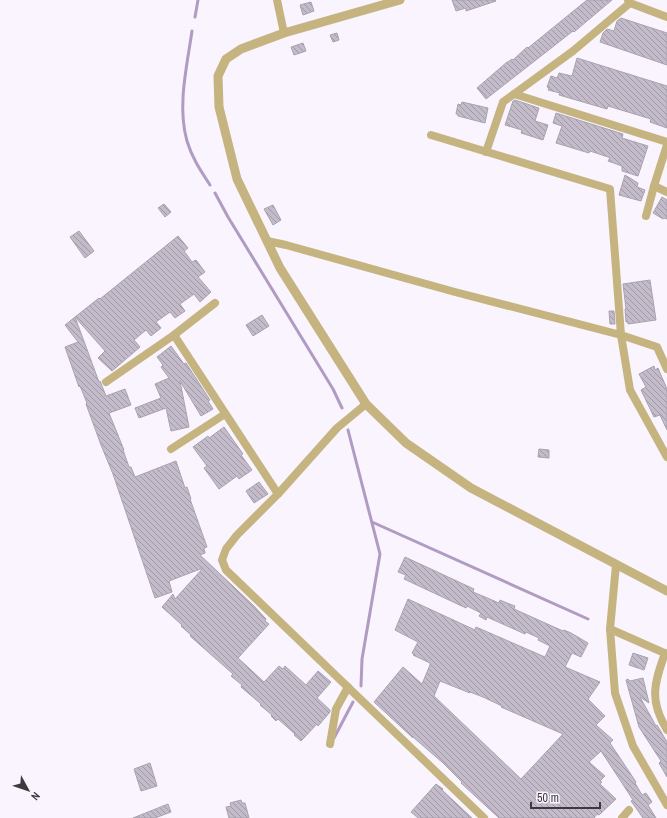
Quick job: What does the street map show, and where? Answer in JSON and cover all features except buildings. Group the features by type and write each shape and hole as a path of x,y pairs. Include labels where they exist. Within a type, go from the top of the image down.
{"street":[{"path":"277,0 284,33"},
{"path":"400,0 284,33 240,49 226,59 218,76 219,107 236,179 280,268 366,404 406,443 471,488 667,591"},
{"path":"486,152 503,102 573,51 629,2 667,17"},
{"path":"514,94 667,143 646,216"},
{"path":"431,135 610,189 621,335 630,390 667,455"},
{"path":"654,186 667,192"},
{"path":"267,241 621,335 657,347 667,369"},
{"path":"106,382 174,335 215,303"},
{"path":"174,335 278,494"},
{"path":"366,404 337,428 226,549 222,560 226,570 484,818"},
{"path":"171,449 225,414"},
{"path":"616,565 610,629 615,692 633,746 667,805"},
{"path":"610,629 666,654 656,678 654,695 659,717 667,730"},
{"path":"330,744 336,709 348,687"},
{"path":"622,818 629,810"}],"waterway":[{"path":"195,17 198,0"},
{"path":"192,31 184,86 184,128 191,153 210,185"},
{"path":"215,193 228,217 333,389 342,408"},
{"path":"348,430 380,554 362,659 361,686"},
{"path":"372,522 588,619"},
{"path":"334,738 353,702"}]}
